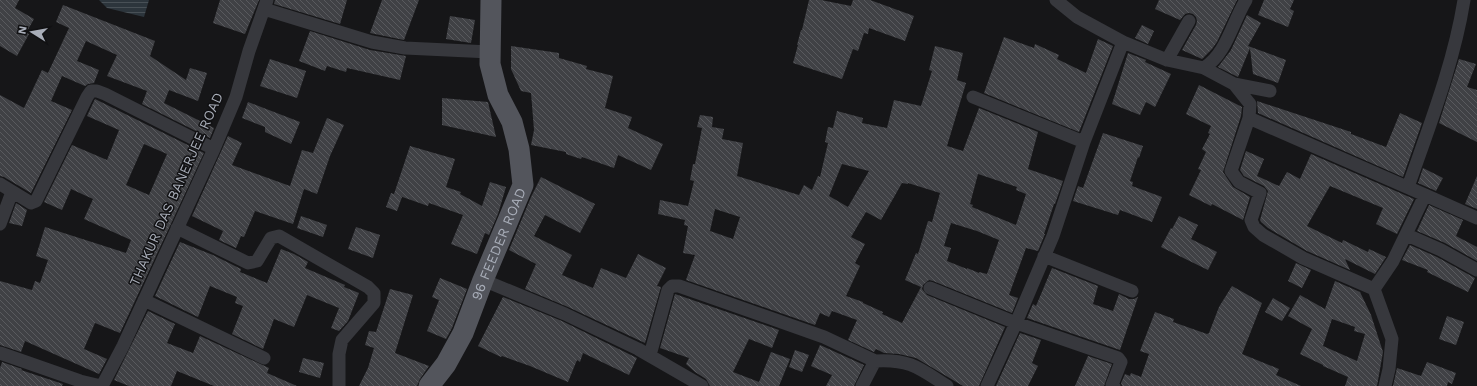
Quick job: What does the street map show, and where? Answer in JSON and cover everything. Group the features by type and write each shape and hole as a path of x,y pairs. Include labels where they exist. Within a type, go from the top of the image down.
{"main road":[{"name":"96 FEEDER ROAD","path":"429,386 446,364 464,333 483,280 523,185 519,150 514,129 512,122 498,96 490,64 491,0"}],"street":[{"path":"1056,0 1077,17 1123,42 1167,60 1204,68 1234,84 1270,91"},
{"path":"1204,68 1212,62 1226,43 1246,0"},
{"path":"1408,187 1433,116 1457,35 1464,0"},
{"path":"265,5 372,42 405,48 490,52"},
{"name":"THAKUR DAS BANERJEE ROAD","path":"102,386 123,346 214,149 236,97 249,51 265,5"},
{"path":"1167,60 1189,22"},
{"path":"987,386 1053,236 1084,142 1123,42"},
{"path":"1234,84 1250,104 1249,118 1231,171 1239,182 1260,193 1251,220 1254,228 1263,235 1303,258 1374,289 1392,339 1389,368 1385,386"},
{"path":"0,184 31,202 36,201 91,91 97,91 105,94 214,149"},
{"path":"973,97 1084,142"},
{"path":"1249,118 1477,218"},
{"path":"0,224 12,192"},
{"path":"1374,289 1393,261 1407,235 1425,194"},
{"path":"177,228 248,263 257,261 270,238 279,236 368,287 374,293 374,303 342,340 339,386"},
{"path":"1407,235 1441,250 1477,270"},
{"path":"1044,256 1132,291"},
{"path":"483,280 565,314 638,348 702,386"},
{"path":"650,355 668,290 672,286 679,286 824,337 875,361 892,360 916,367 947,386"},
{"path":"930,288 1016,323 1118,358 1121,362 1113,386"},
{"path":"144,300 264,358"},
{"path":"0,353 80,381 102,386"},
{"path":"862,386 875,361"}],"shaded area":[{"path":"99,0 149,0 144,17 107,8"}],"building":[{"path":"0,0 19,0 15,8 34,19 26,33 29,34 17,56 0,46"},
{"path":"220,0 259,0 245,34 213,23"},
{"path":"275,0 347,0 340,24 274,4"},
{"path":"382,0 419,0 404,40 370,33"},
{"path":"809,0 821,0 851,6 853,0 870,0 914,16 905,41 869,28 868,34 864,33 858,51 853,49 842,79 793,63"},
{"path":"1159,0 1237,0 1217,42 1202,59 1182,50 1196,25 1196,17 1189,13 1185,14 1180,20 1155,9"},
{"path":"1264,0 1294,0 1290,9 1294,11 1288,27 1258,15"},
{"path":"63,5 155,41 150,56 186,80 190,68 207,73 198,101 169,90 164,103 214,128 210,138 142,104 147,91 107,76 117,55 86,41 77,61 99,70 94,83 85,86 62,76 51,101 72,110 31,193 0,176 0,95 24,108 42,70 48,73 69,28 56,22"},
{"path":"1247,15 1261,23 1248,46 1286,60 1278,83 1253,74 1250,48 1238,77 1218,67 1231,50"},
{"path":"450,16 475,20 471,43 446,39"},
{"path":"1142,25 1154,31 1148,44 1135,38"},
{"path":"310,31 370,50 406,56 400,80 347,68 346,72 327,66 325,71 299,61"},
{"path":"1004,37 1034,48 1035,44 1059,55 1057,59 1086,73 1098,39 1113,46 1079,132 984,93"},
{"path":"511,46 559,53 559,58 587,66 586,69 613,76 605,108 632,117 628,128 663,144 651,170 618,155 614,168 582,157 581,159 566,154 566,152 531,145 534,130 531,93 521,91 511,69"},
{"path":"935,46 963,53 957,80 966,83 947,146 963,151 979,108 1038,132 1028,169 1063,181 1038,251 1026,248 1009,295 1018,298 1012,313 933,281 929,280 923,285 922,289 927,295 1005,327 979,386 963,386 916,358 899,354 884,353 876,349 874,352 848,340 857,320 832,311 829,317 820,313 815,325 686,280 695,255 683,253 688,226 684,225 685,220 658,214 660,200 688,206 694,181 690,180 693,164 695,164 702,128 697,127 700,115 713,117 712,127 724,129 722,139 743,143 737,176 799,195 804,185 812,190 818,176 820,177 828,143 825,142 828,127 833,128 837,111 863,118 862,123 887,128 894,100 921,106 932,71 929,70","holes":["842,164 869,171 848,207 829,196","978,174 1017,187 1016,190 1026,194 1016,225 972,207 973,205 970,204","902,183 908,183 940,193 932,222 928,221 918,254 916,253 905,280 921,287 902,323 882,314 883,312 863,302 846,296 860,266 855,263 865,244 851,237 866,212 881,220","715,209 740,217 733,239 710,231","951,223 999,240 987,274 979,273 947,261 951,248 944,246"]},
{"path":"1128,53 1146,60 1145,62 1171,74 1155,107 1146,102 1140,115 1112,104"},
{"path":"270,59 306,71 297,98 260,86"},
{"path":"1459,59 1476,64 1467,87 1477,90 1477,142 1439,123"},
{"path":"1199,85 1242,107 1241,116 1223,172 1233,187 1250,197 1243,220 1212,204 1211,206 1189,195 1201,170 1198,169 1206,152 1202,149 1210,134 1208,133 1211,126 1186,114"},
{"path":"442,98 488,102 496,137 442,125"},
{"path":"95,99 204,153 120,333 95,323 84,349 107,359 99,374 25,341 21,352 0,345 0,281 32,290 35,281 40,283 48,260 36,256 45,227 126,253 131,240 84,219 93,199 71,189 62,210 44,202 72,145 107,160 119,130 87,116","holes":["144,144 167,154 149,195 126,185"]},
{"path":"1257,101 1351,132 1351,134 1386,147 1400,113 1422,123 1403,177 1258,113"},
{"path":"248,102 300,122 291,144 265,132 265,127 242,118"},
{"path":"327,118 344,125 330,156 317,194 304,189 293,224 255,211 244,237 241,236 236,248 219,240 223,231 192,216 228,136 242,143 232,165 290,186 302,150 313,153"},
{"path":"1103,133 1143,146 1130,181 1133,182 1132,186 1162,197 1152,222 1120,210 1118,215 1073,201 1078,186 1083,188"},
{"path":"410,146 455,159 446,187 461,192 460,194 482,206 490,182 506,187 498,214 489,235 485,233 477,254 451,244 463,215 429,203 428,206 394,194"},
{"path":"1246,151 1264,159 1257,176 1279,186 1287,172 1300,179 1311,154 1414,199 1397,234 1376,224 1383,208 1330,186 1307,226 1342,243 1343,240 1368,252 1369,249 1386,257 1375,274 1345,259 1350,270 1307,251 1268,228 1261,222 1260,220 1268,191 1264,186 1244,176 1240,170"},
{"path":"1423,168 1443,178 1436,191 1418,183"},
{"path":"1477,176 1477,209 1465,204"},
{"path":"541,177 595,204 580,233 545,215 534,236 572,255 562,275 593,288 601,268 626,278 638,254 666,268 657,286 661,287 645,343 568,307 525,289 536,264 509,250"},
{"path":"391,193 402,197 397,211 386,207"},
{"path":"16,203 27,210 22,226 9,223"},
{"path":"1429,205 1463,220 1456,236 1477,247 1477,261 1445,243 1417,231"},
{"path":"301,216 327,225 323,237 297,228"},
{"path":"1179,216 1198,225 1191,239 1217,252 1208,270 1161,247"},
{"path":"356,227 380,235 373,258 348,249"},
{"path":"180,242 213,255 241,269 240,272 267,283 281,249 308,262 305,268 345,285 344,287 359,293 348,321 339,331 331,328 339,308 307,295 294,327 274,319 263,349 232,334 243,306 235,303 237,297 210,286 198,317 155,296"},
{"path":"1410,245 1437,257 1475,278 1468,292 1427,272 1428,270 1402,260"},
{"path":"1296,263 1311,270 1302,288 1288,281"},
{"path":"1052,268 1098,286 1093,304 1113,311 1119,294 1129,299 1138,297 1120,350 1027,318 1033,304 1036,306"},
{"path":"440,278 467,289 452,328 446,339 427,331 439,300 432,297"},
{"path":"1335,281 1360,292 1371,315 1383,352 1377,386 1345,386 1348,377 1300,354 1312,329 1288,316 1300,295 1325,309","holes":["1332,319 1355,327 1354,331 1365,334 1357,361 1323,346"]},
{"path":"1232,286 1262,303 1242,354 1279,369 1276,375 1301,386 1122,386 1121,383 1125,374 1130,376 1131,373 1141,377 1149,354 1140,351 1155,312 1174,319 1173,322 1207,334 1209,333 1219,307"},
{"path":"390,289 413,295 395,353 429,366 417,386 359,386 368,368 374,348 365,345 369,331 376,332"},
{"path":"675,294 779,330 772,348 749,339 733,372 759,382 771,352 790,359 779,386 710,386 706,379 686,364 689,358 660,348"},
{"path":"503,297 562,321 637,358 629,375 583,353 580,362 577,360 568,382 530,366 502,356 501,357 478,346"},
{"path":"1273,298 1290,308 1282,321 1265,312"},
{"path":"148,311 175,324 167,343 193,353 200,336 269,368 267,373 297,386 214,386 177,371 171,386 129,386 114,380"},
{"path":"1447,316 1464,322 1456,345 1439,339"},
{"path":"1020,333 1041,340 1032,363 1038,366 1028,386 996,386"},
{"path":"820,345 864,365 854,386 826,386 832,375 811,366"},
{"path":"795,350 809,355 802,372 789,367"},
{"path":"1088,356 1112,364 1104,386 1075,386"},
{"path":"303,358 324,363 320,378 299,372"},
{"path":"2,362 63,384 62,386 0,386 0,368"},
{"path":"1427,362 1456,373 1452,384 1448,382 1447,386 1393,386 1397,368 1421,376"}]}
